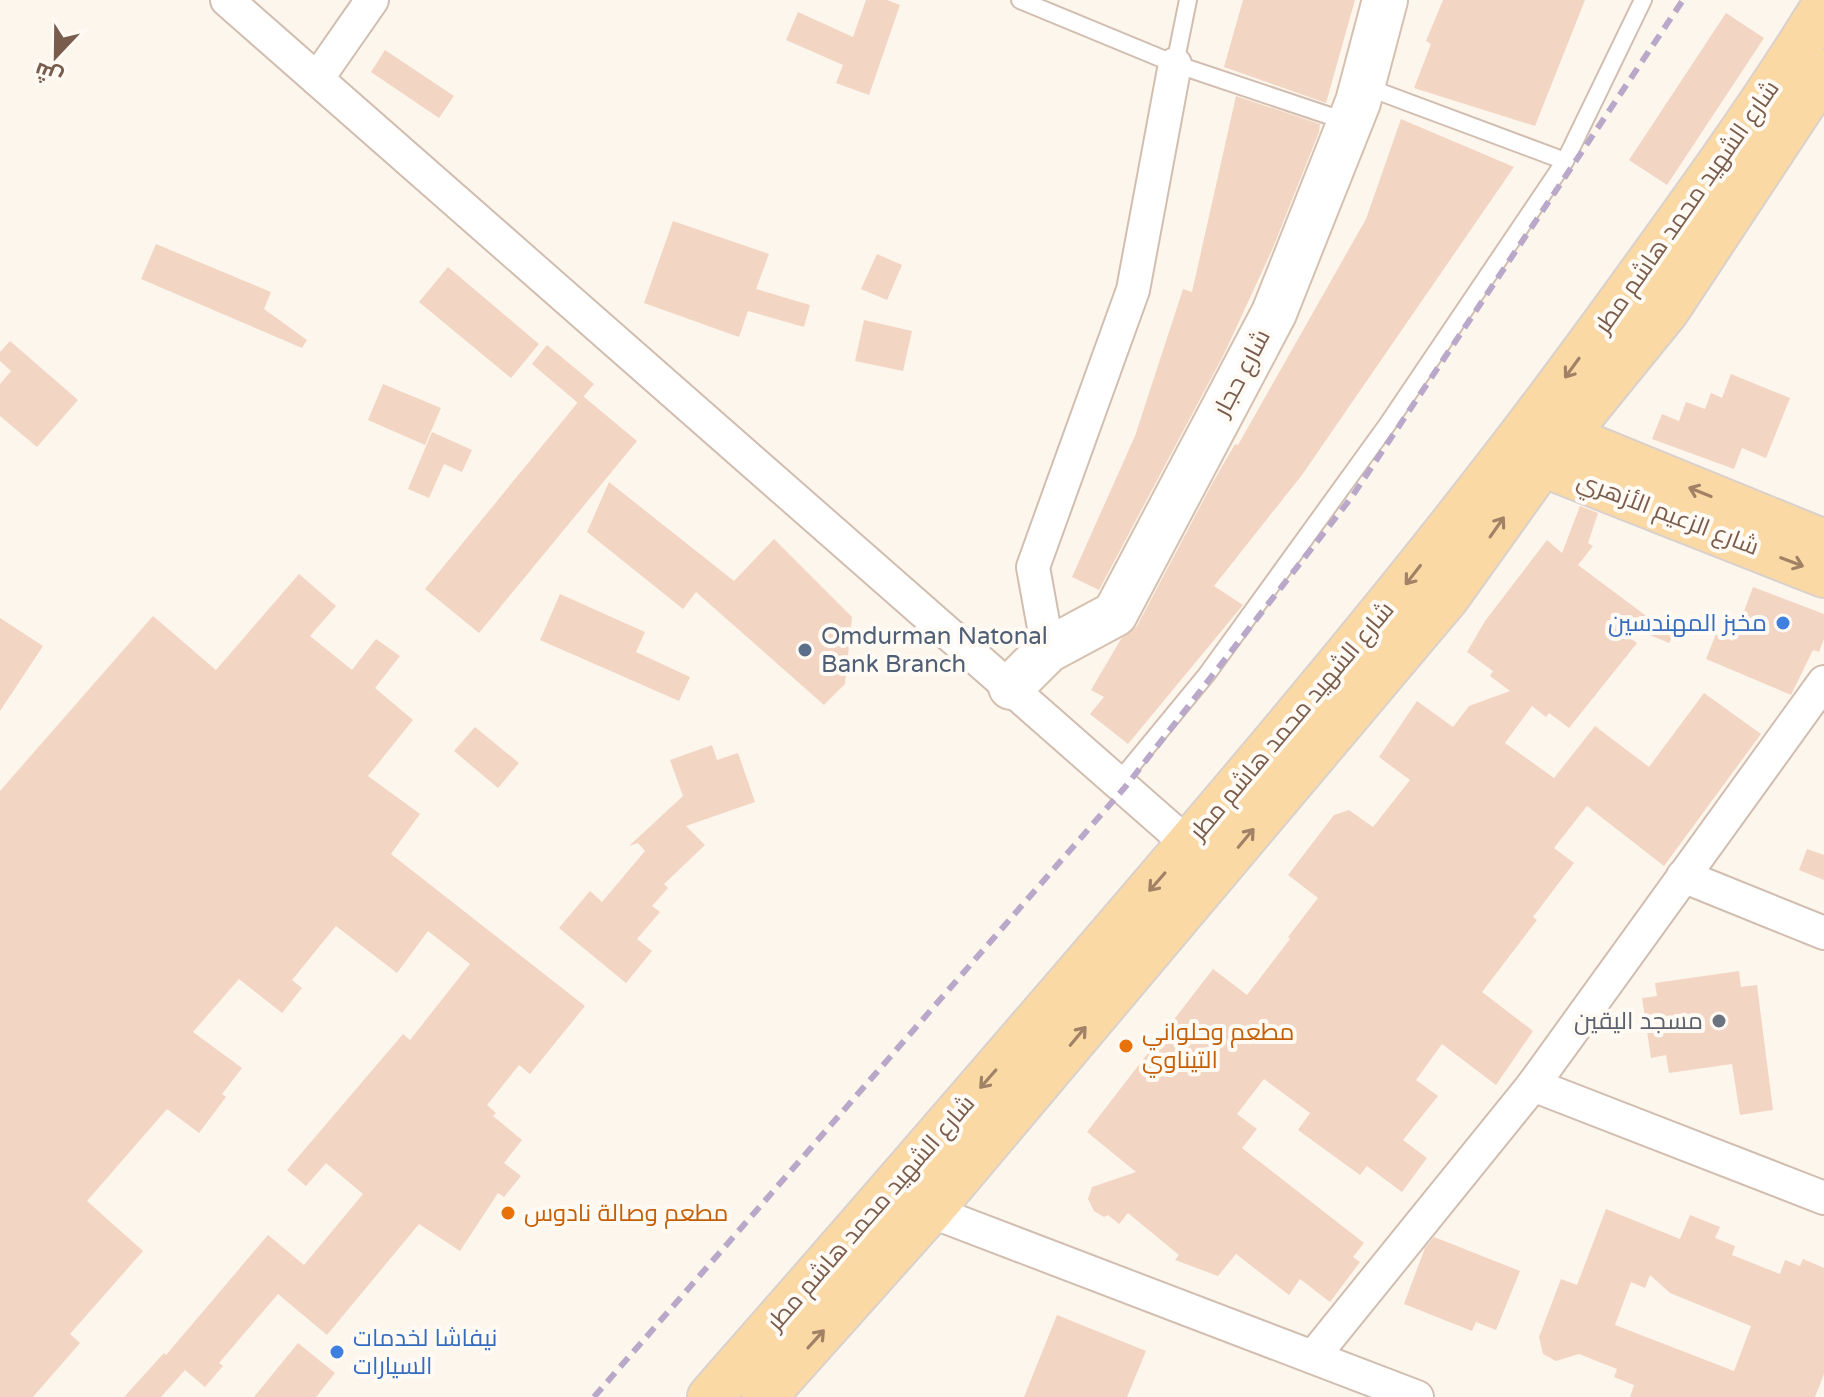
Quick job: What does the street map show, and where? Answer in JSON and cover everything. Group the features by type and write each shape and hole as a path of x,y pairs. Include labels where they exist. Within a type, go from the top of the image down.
{"main road":[{"name":"شارع الشهيد محمد هاشم مطر","path":"764,1397 930,1211 1447,597 1540,440 1824,6"},
{"name":"شارع الشهيد محمد هاشم مطر","path":"710,1397 1354,651 1540,440 1667,310 1824,72"},
{"name":"شارع الزعيم الأزهري","path":"1540,440 1824,542"},
{"name":"شارع الزعيم الأزهري","path":"1540,440 1824,575"}],"street":[{"path":"227,0 1189,845"},
{"path":"317,79 372,0"},
{"name":"شارع حجار","path":"1011,687 1048,650 1115,614 1274,313 1356,104 1385,0"},
{"path":"1048,650 1033,567 1133,290 1175,64"},
{"path":"1313,1357 1533,1085 1824,682"},
{"path":"1683,876 1824,933"},
{"path":"1533,1085 1824,1198"},
{"path":"930,1211 1417,1397"}],"lane":[{"path":"1020,0 1175,64 1356,104 1565,161"},
{"path":"1175,64 1188,0"},
{"path":"1119,781 1207,674 1387,425 1565,161 1643,0"}],"building":[{"path":"866,0 887,0 900,5 869,95 836,83 843,65 786,40 798,12 853,37"},
{"path":"1243,0 1355,0 1326,103 1224,67"},
{"path":"1443,0 1585,0 1535,126 1414,88 1431,44 1426,41"},
{"path":"1726,13 1764,38 1667,185 1629,160"},
{"path":"385,50 454,96 439,118 371,72"},
{"path":"1236,96 1320,124 1319,132 1272,250 1225,352 1099,590 1072,577 1135,436 1183,289 1192,292"},
{"path":"1401,119 1514,167 1302,475 1214,586 1243,605 1128,744 1090,714 1104,697 1091,690 1121,639 1137,626 1213,482 1235,444 1238,445 1366,219"},
{"path":"673,221 769,254 756,289 810,305 804,327 748,311 739,337 644,303"},
{"path":"156,244 271,292 264,309 307,340 302,348 141,279"},
{"path":"877,254 902,265 887,300 861,289"},
{"path":"448,267 539,344 511,378 419,302"},
{"path":"864,320 912,331 903,371 855,361"},
{"path":"10,341 78,400 37,447 0,416 0,384 11,371 0,361 0,352"},
{"path":"547,345 594,384 578,403 532,364"},
{"path":"1731,374 1790,398 1766,458 1742,448 1734,469 1652,439 1662,414 1679,421 1686,402 1705,409 1711,393 1722,398"},
{"path":"383,384 441,408 425,445 368,420"},
{"path":"583,396 637,441 479,633 425,589"},
{"path":"432,432 472,450 462,472 444,464 429,498 408,489"},
{"name":"Omdurman Natonal Bank Branch","path":"609,482 734,581 774,539 852,617 845,684 824,705 696,592 683,609 587,532"},
{"path":"1580,506 1598,513 1588,543 1593,546 1578,565 1673,636 1669,643 1628,626 1623,633 1637,643 1569,728 1549,713 1546,717 1532,706 1505,743 1554,778 1595,726 1649,767 1704,693 1761,734 1664,866 1587,806 1554,848 1574,863 1533,917 1537,920 1482,992 1533,1031 1496,1085 1442,1044 1416,1080 1438,1096 1403,1140 1427,1158 1402,1192 1367,1166 1360,1175 1298,1130 1310,1113 1264,1079 1237,1114 1257,1129 1242,1148 1364,1243 1353,1257 1360,1262 1330,1302 1300,1279 1289,1295 1236,1254 1218,1276 1175,1260 1179,1255 1128,1213 1119,1224 1108,1215 1104,1217 1094,1211 1088,1199 1092,1187 1136,1172 1087,1132 1213,969 1247,995 1290,939 1288,937 1318,898 1288,875 1334,815 1349,810 1373,827 1410,780 1379,757 1417,701 1453,727 1469,706 1510,691 1490,676 1493,671 1467,652 1485,621 1547,540 1562,553"},
{"path":"299,574 336,606 310,636 352,670 376,639 400,656 375,688 413,720 368,776 420,814 391,854 585,1006 530,1074 519,1065 487,1105 496,1113 493,1116 522,1140 504,1163 521,1176 504,1197 498,1193 460,1251 419,1224 327,1335 278,1294 219,1363 223,1366 205,1387 185,1370 161,1397 124,1397 164,1353 166,1355 268,1235 304,1265 363,1194 326,1163 306,1186 287,1170 403,1034 410,1040 470,964 428,931 397,973 336,926 292,980 302,988 282,1013 239,979 193,1032 242,1068 222,1094 226,1097 199,1133 167,1109 87,1201 143,1251 70,1334 80,1343 33,1397 0,1397 0,791 153,616 216,670"},
{"path":"1753,587 1824,614 1824,639 1819,652 1813,650 1791,695 1706,659 1716,634 1733,641"},
{"path":"560,594 645,632 636,652 690,677 679,701 540,640"},
{"path":"0,618 43,646 0,711"},
{"path":"475,727 519,763 498,788 454,751"},
{"path":"712,745 717,760 738,753 755,802 686,826 705,845 664,884 668,888 652,906 660,912 637,939 652,951 626,983 559,928 590,891 602,902 645,851 638,843 629,846 683,796 670,760"},
{"path":"1807,849 1824,855 1824,880 1799,870"},
{"path":"1739,971 1741,987 1757,985 1773,1110 1740,1115 1732,1064 1669,1073 1666,1055 1651,1058 1642,998 1657,996 1655,983"},
{"path":"1606,1209 1680,1239 1690,1215 1720,1227 1715,1238 1735,1246 1732,1255 1780,1274 1785,1260 1800,1266 1803,1259 1824,1268 1824,1374 1815,1397 1630,1397 1634,1385 1614,1377 1617,1369 1579,1354 1556,1361 1543,1354 1539,1337 1561,1279 1577,1285","holes":["1650,1275 1670,1293 1751,1326 1734,1371 1615,1325 1631,1282 1645,1288"]},
{"path":"1434,1237 1520,1271 1496,1330 1476,1322 1472,1331 1404,1304 1425,1248"},
{"path":"1057,1315 1146,1351 1127,1397 1024,1397"},
{"path":"298,1343 335,1373 316,1397 254,1397"}],"railway":[{"path":"594,1397 1126,786 1351,498 1683,0"}],"place":[{"name":"مخبز المهندسين","path":"1783,623"},
{"name":"Omdurman Natonal Bank Branch","path":"805,650"},
{"name":"مسجد اليقين","path":"1719,1021"},
{"name":"مطعم وحلواني التيناوي","path":"1126,1046"},
{"name":"مطعم وصالة نادوس","path":"508,1213"},
{"name":"نيفاشا لخدمات السيارات","path":"337,1352"}]}
